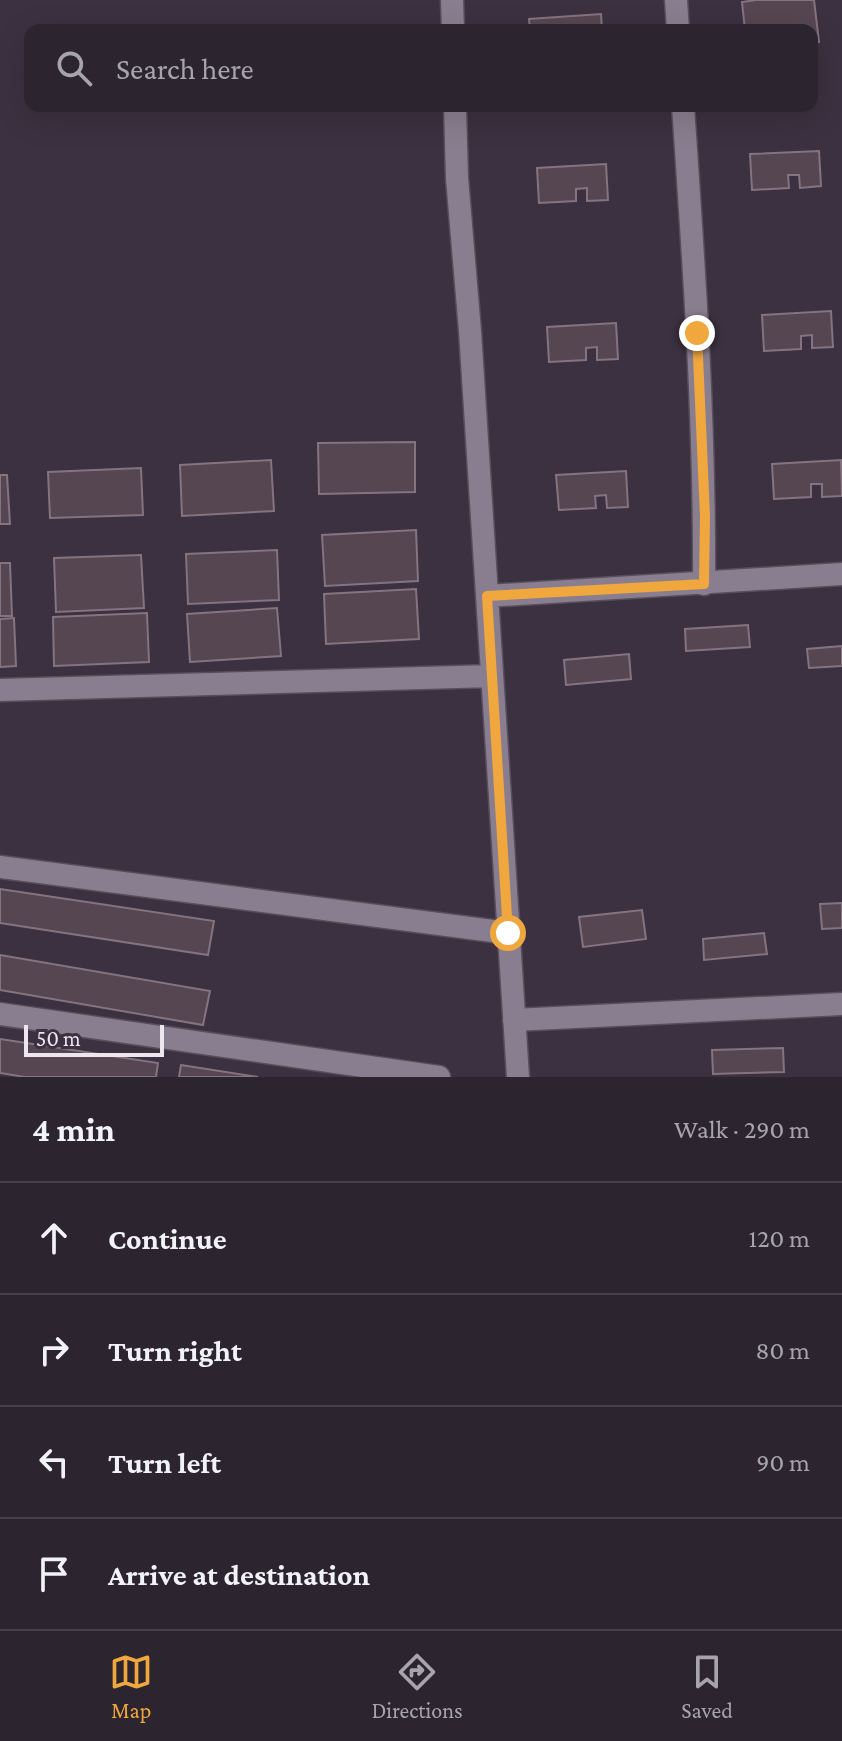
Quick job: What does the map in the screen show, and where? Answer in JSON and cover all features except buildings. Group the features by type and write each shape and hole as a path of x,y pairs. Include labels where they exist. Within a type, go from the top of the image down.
{"street":[{"path":"452,0 453,24"},
{"path":"676,0 678,24"},
{"path":"455,112 457,178 518,1077"},
{"path":"683,112 705,516 704,584"},
{"path":"487,596 842,574"},
{"path":"0,690 492,676"},
{"path":"0,867 508,933"},
{"path":"514,1020 842,1004"},
{"path":"0,1014 439,1077"}],"route":[{"path":"508,933 487,596 704,584 705,516 697,333"}]}
